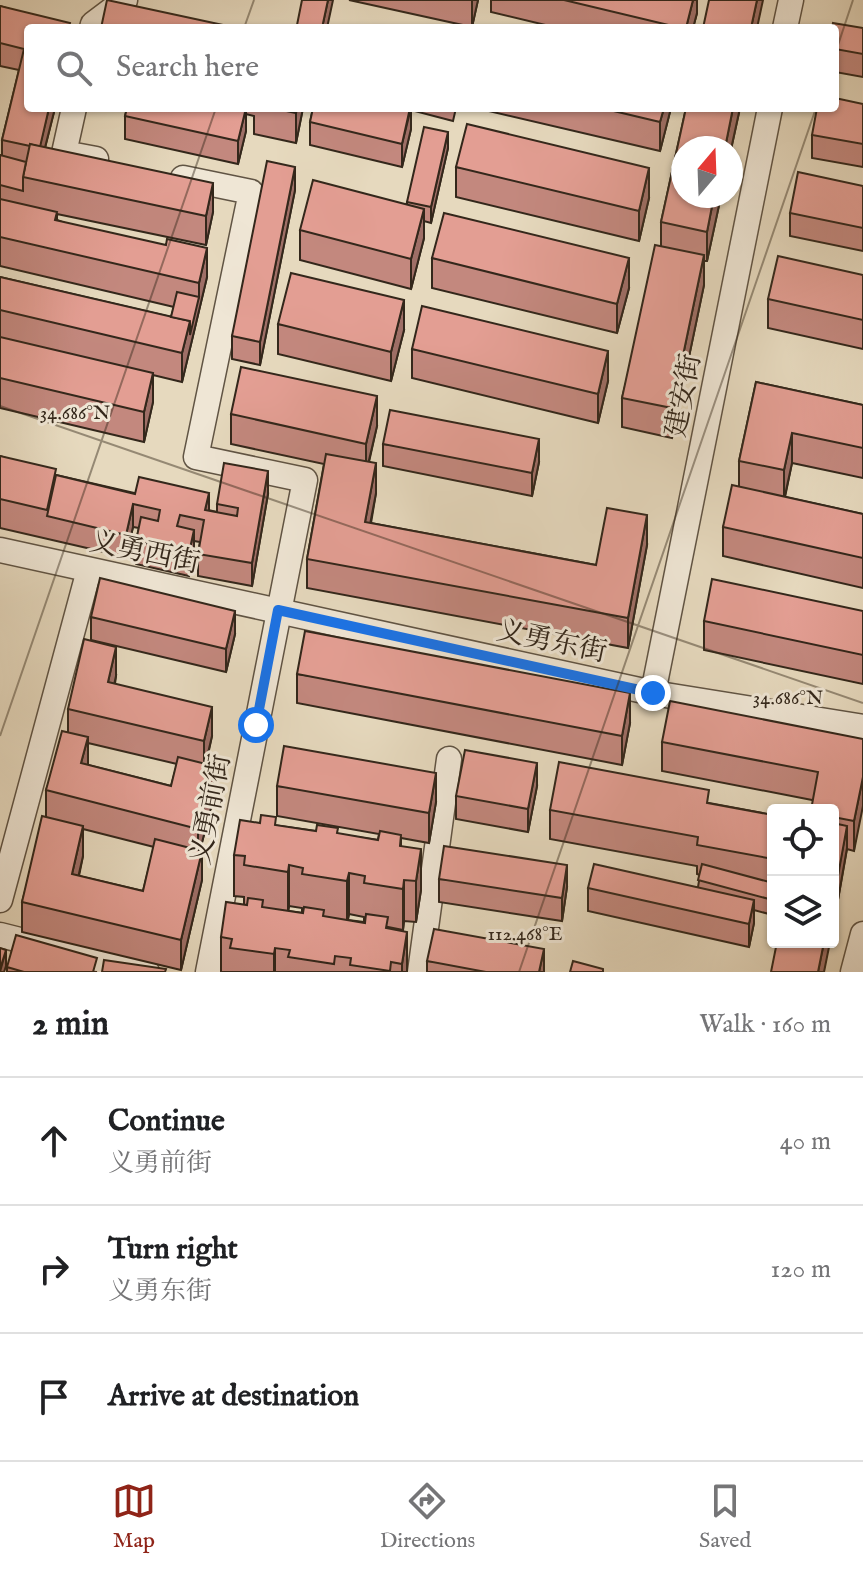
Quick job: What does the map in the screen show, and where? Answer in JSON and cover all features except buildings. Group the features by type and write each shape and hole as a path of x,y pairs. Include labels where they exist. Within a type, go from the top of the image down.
{"street":[{"path":"93,24 125,0"},
{"path":"786,24 791,0"},
{"path":"73,112 64,153 126,166"},
{"name":"建安街","path":"653,693 769,112"},
{"name":"义勇前街","path":"158,172 251,192 196,457 305,480 208,972"},
{"name":"义勇西街","path":"0,550 278,610"},
{"path":"0,900 89,570"},
{"name":"义勇东街","path":"278,610 653,693 863,727"},
{"path":"420,972 449,759"},
{"path":"853,972 863,934"},
{"path":"0,935 147,972"}],"route":[{"path":"256,725 278,610 653,693"}]}
